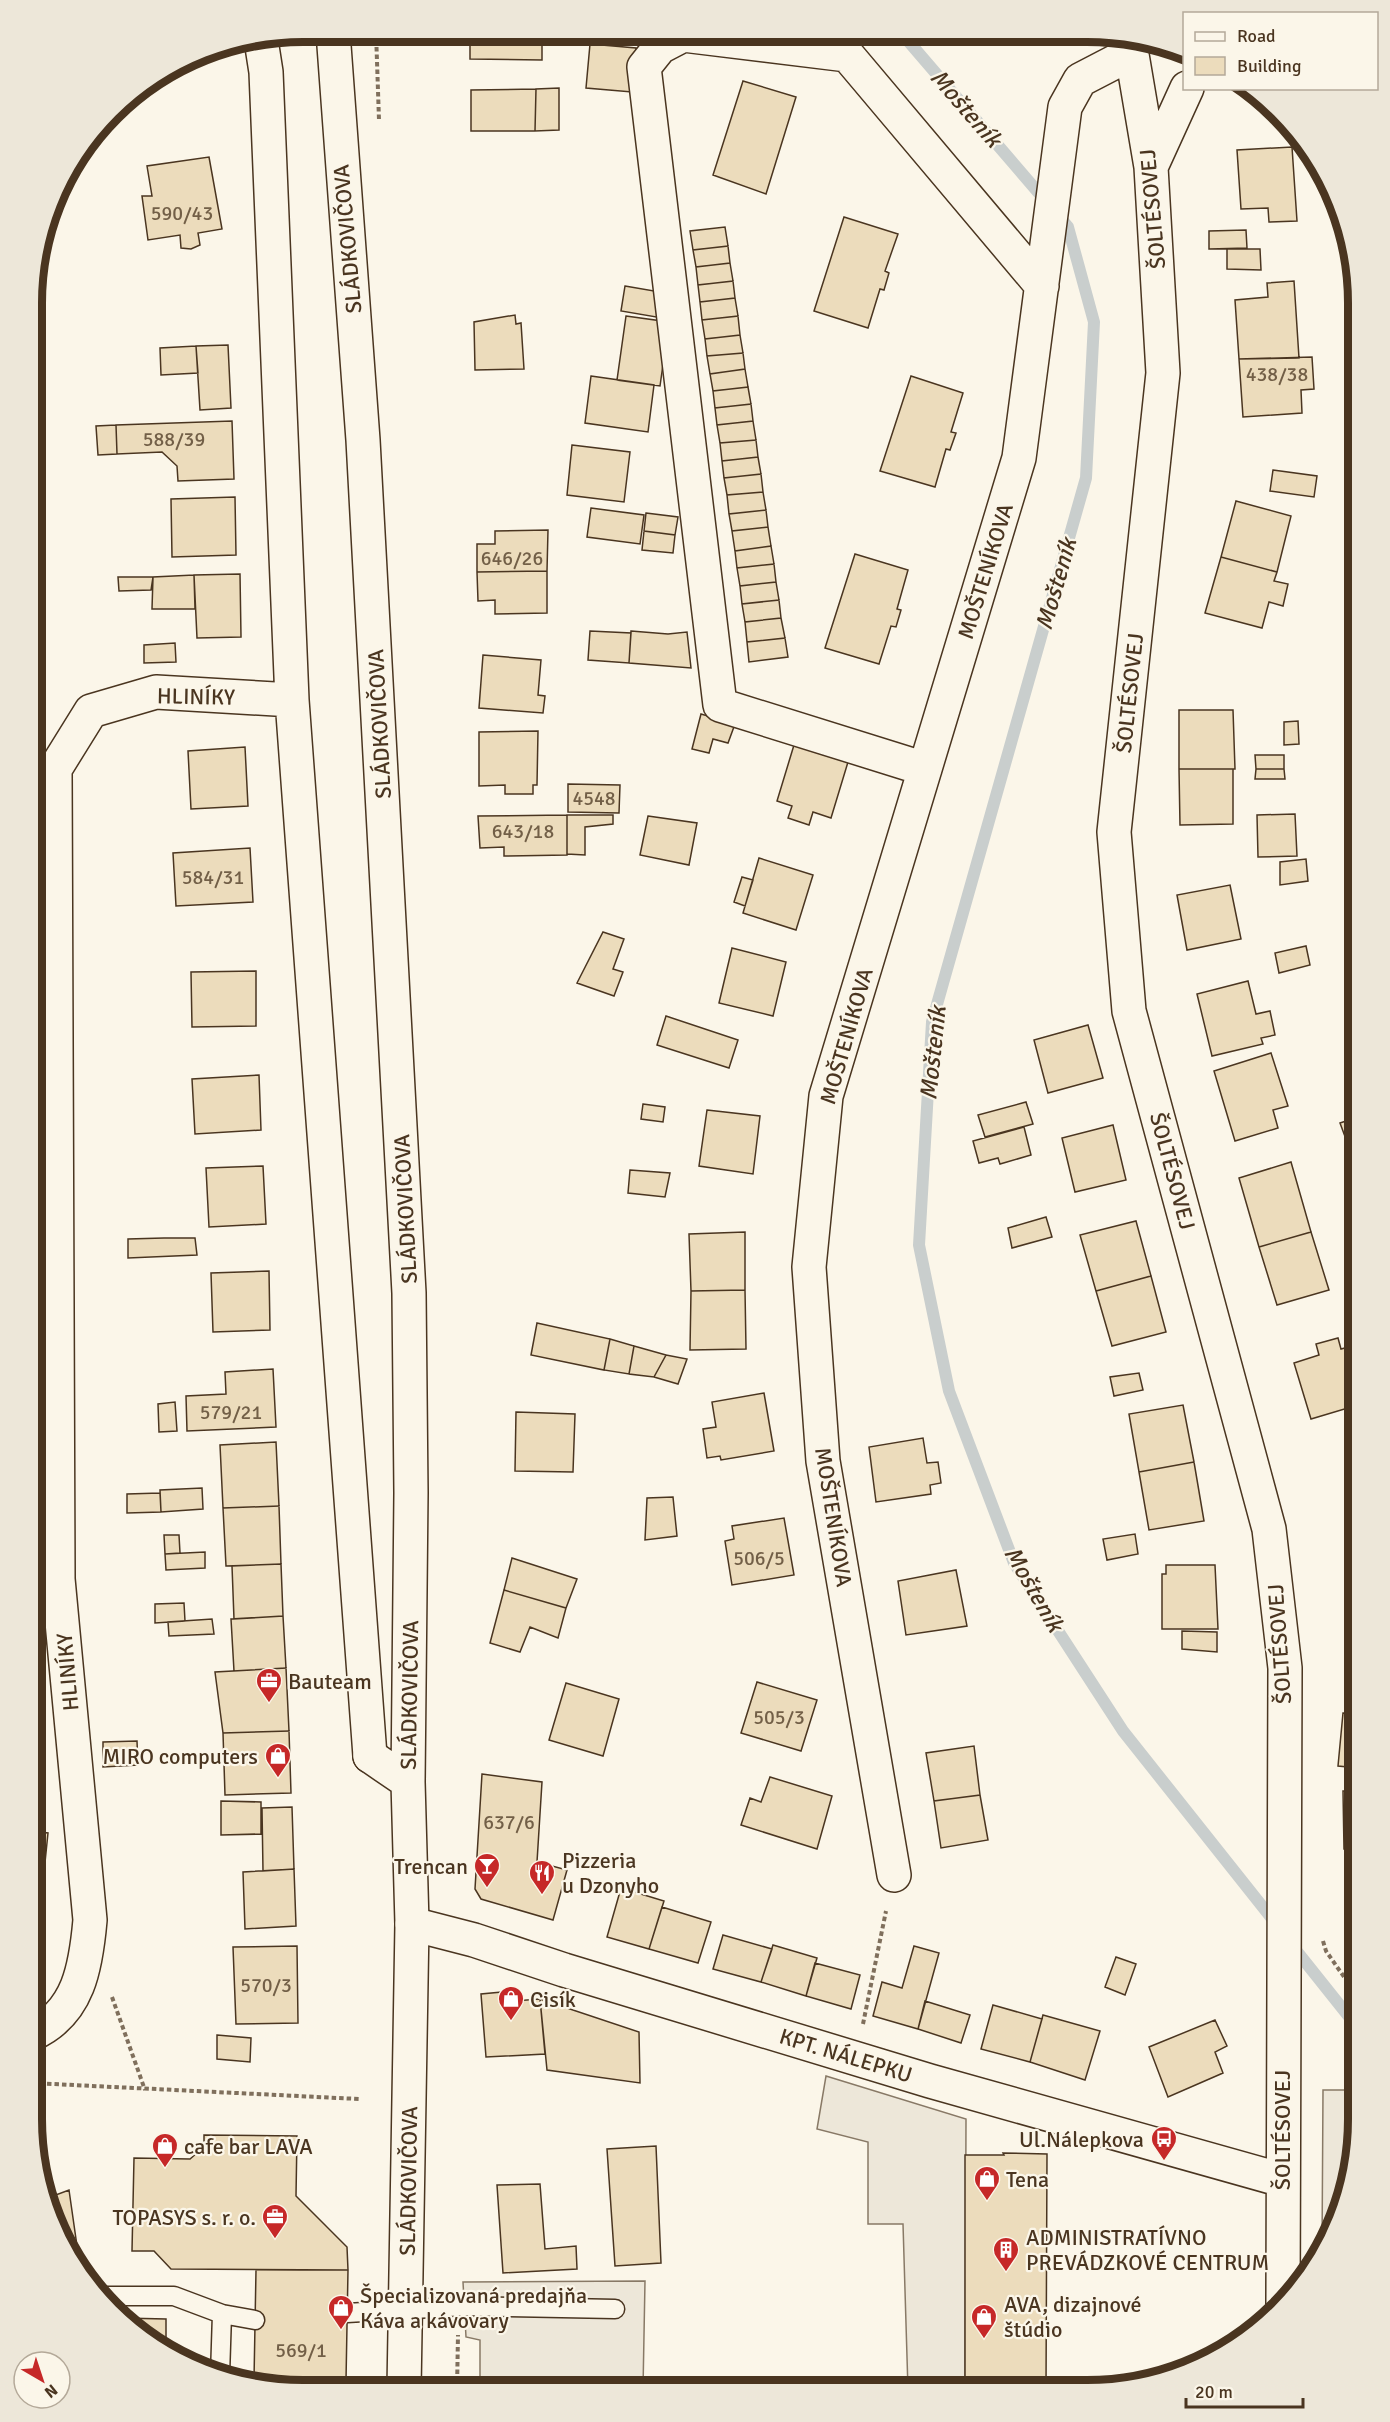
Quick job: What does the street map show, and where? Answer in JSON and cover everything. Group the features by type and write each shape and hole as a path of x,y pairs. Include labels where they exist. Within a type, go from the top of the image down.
{"street":[{"name":"SLÁDKOVIČOVA","path":"334,42 364,452 409,1293 411,1493 408,1782 412,1924 404,2380"},
{"path":"670,42 660,47 644,67 720,705 925,769"},
{"path":"792,42 839,45 1042,286"},
{"name":"SLÁDKOVIČOVA","path":"262,45 266,72 292,700 370,1756 408,1782"},
{"name":"MOŠTENÍKOVA","path":"894,1875 823,1461 809,1267 826,1096 1019,458 1065,107 1080,80 1130,46"},
{"name":"ŠOLTÉSOVEJ","path":"1131,46 1151,167 1163,373 1114,832 1129,1011 1269,1529 1285,1668 1282,1907 1283,2291"},
{"path":"1151,167 1186,90"},
{"name":"HLINÍKY","path":"42,2027 62,2013 77,1990 86,1957 90,1920 58,1579 55,769 91,711 156,692 292,700"},
{"name":"KPT. NÁLEPKU","path":"412,1924 474,1940 564,1970 930,2081 1282,2180"}],"lane":[{"path":"111,2295 174,2296 222,2314 255,2320"},
{"path":"347,2313 464,2306 615,2309"},
{"path":"220,2366 222,2314"}],"path":[{"path":"861,2034 894,1875"},
{"path":"1320,1933 1326,1951 1348,1983"},
{"path":"86,1957 105,1975 145,2090"},
{"path":"42,2084 358,2099"},
{"path":"457,2380 458,2328"}],"shaded area":[{"path":"826,2076 966,2119 965,2380 908,2380 903,2224 868,2224 868,2142 817,2129"},
{"path":"1323,2090 1348,2090 1346,2153 1343,2170 1334,2203 1322,2232"},
{"path":"645,2281 643,2380 480,2380 480,2340 466,2337 463,2282"}],"building":[{"path":"470,42 542,42 542,60 470,59"},
{"path":"590,44 636,48 632,92 586,88"},
{"path":"743,81 796,97 766,194 713,175"},
{"path":"559,88 559,130 535,131 536,89"},
{"path":"536,89 535,131 471,131 471,90"},
{"path":"1292,147 1297,221 1269,222 1268,208 1241,209 1237,150"},
{"path":"209,157 222,229 198,233 200,245 191,249 181,248 180,235 148,240 142,196 152,196 147,166"},
{"path":"844,217 898,234 885,271 889,273 884,290 880,289 868,328 814,311"},
{"path":"725,227 728,246 693,250 690,231"},
{"path":"1246,230 1247,248 1209,249 1209,231"},
{"path":"728,246 730,263 696,267 693,250"},
{"path":"1227,249 1260,249 1261,270 1227,269"},
{"path":"730,263 733,281 698,285 696,267"},
{"path":"733,281 735,298 700,302 698,285"},
{"path":"1294,281 1299,358 1239,359 1235,300 1268,297 1267,283"},
{"path":"625,286 666,293 662,318 621,311"},
{"path":"735,298 738,316 702,320 700,302"},
{"path":"515,315 516,324 521,323 524,369 475,370 474,322"},
{"path":"626,316 669,322 660,386 617,380"},
{"path":"738,316 740,335 705,339 702,320"},
{"path":"740,335 743,353 707,356 705,339"},
{"path":"228,345 231,408 200,410 196,346"},
{"path":"196,346 198,373 161,375 160,348"},
{"path":"743,353 745,369 710,374 707,356"},
{"path":"1312,357 1314,389 1301,390 1302,413 1243,417 1239,359"},
{"path":"745,369 748,387 713,391 710,374"},
{"path":"591,376 654,385 648,432 585,423"},
{"path":"911,376 963,393 951,432 956,433 950,450 946,449 935,487 880,471"},
{"path":"748,387 751,404 715,408 713,391"},
{"path":"751,404 753,421 717,425 715,408"},
{"path":"232,421 234,479 178,481 177,466 162,452 117,454 116,425"},
{"path":"753,421 756,440 720,443 717,425"},
{"path":"116,425 117,454 98,455 96,426"},
{"path":"756,440 758,457 722,461 720,443"},
{"path":"572,445 630,452 624,502 567,495"},
{"path":"758,457 761,474 724,478 722,461"},
{"path":"1273,470 1317,476 1314,497 1270,491"},
{"path":"761,474 763,492 727,495 724,478"},
{"path":"763,492 766,510 729,514 727,495"},
{"path":"235,497 236,555 172,557 171,499"},
{"path":"1236,501 1291,516 1277,572 1221,557"},
{"path":"591,508 644,515 640,544 587,537"},
{"path":"766,510 768,527 732,531 729,514"},
{"path":"646,513 678,517 675,535 644,531"},
{"path":"768,527 771,546 735,551 732,531"},
{"path":"548,530 547,571 477,572 477,544 495,544 495,531"},
{"path":"644,531 675,535 673,553 642,550"},
{"path":"771,546 774,564 737,568 735,551"},
{"path":"855,554 908,570 897,609 901,610 896,627 891,626 879,664 825,648"},
{"path":"1221,557 1277,572 1274,581 1288,584 1283,606 1269,602 1262,628 1205,613"},
{"path":"774,564 776,582 740,586 737,568"},
{"path":"547,571 547,613 495,614 495,600 478,601 477,572"},
{"path":"240,574 241,637 197,638 194,575"},
{"path":"194,575 195,609 152,609 153,577"},
{"path":"118,577 153,577 151,590 119,591"},
{"path":"776,582 779,600 742,604 740,586"},
{"path":"779,600 781,618 745,622 742,604"},
{"path":"781,618 785,638 747,642 745,622"},
{"path":"590,631 631,633 629,663 588,660"},
{"path":"631,631 668,634 687,632 691,668 629,663"},
{"path":"785,638 788,657 749,662 747,642"},
{"path":"175,643 176,662 144,663 144,645"},
{"path":"483,655 541,660 538,695 545,696 543,713 479,708"},
{"path":"1179,710 1233,710 1235,769 1179,769"},
{"path":"701,714 735,724 728,743 713,739 709,753 692,749"},
{"path":"1298,721 1299,744 1284,745 1284,722"},
{"path":"538,731 537,785 533,785 533,794 505,794 505,785 479,786 479,732"},
{"path":"794,745 848,762 831,818 813,812 809,825 788,818 792,806 777,801"},
{"path":"245,747 248,806 191,809 188,751"},
{"path":"1255,755 1284,755 1284,769 1256,769"},
{"path":"1179,769 1233,769 1233,824 1180,825"},
{"path":"1256,769 1284,769 1285,779 1255,779"},
{"path":"568,784 620,785 619,813 568,812"},
{"path":"1295,814 1297,856 1258,857 1257,815"},
{"path":"567,815 567,855 504,856 504,847 480,848 478,816"},
{"path":"567,815 613,815 613,824 585,827 585,855 567,854"},
{"path":"648,816 697,823 689,865 640,855"},
{"path":"250,848 253,902 176,906 173,853"},
{"path":"759,858 813,875 796,930 743,913"},
{"path":"1306,859 1308,881 1280,885 1280,862"},
{"path":"742,877 753,880 745,906 734,902"},
{"path":"1230,885 1241,939 1187,950 1177,895"},
{"path":"603,932 624,939 613,969 623,972 614,996 577,983"},
{"path":"1306,946 1310,965 1279,973 1275,953"},
{"path":"732,948 786,962 773,1016 719,1003"},
{"path":"256,971 256,1026 192,1027 191,972"},
{"path":"1248,981 1256,1014 1270,1011 1275,1035 1261,1038 1263,1044 1212,1056 1197,994"},
{"path":"666,1016 738,1040 729,1068 657,1045"},
{"path":"1088,1025 1103,1078 1048,1093 1034,1040"},
{"path":"1271,1053 1288,1106 1273,1110 1278,1128 1235,1141 1214,1071"},
{"path":"259,1075 261,1130 195,1134 192,1079"},
{"path":"1026,1102 1033,1124 985,1137 978,1115"},
{"path":"643,1104 665,1107 663,1122 641,1119"},
{"path":"707,1110 760,1116 753,1174 699,1166"},
{"path":"1348,1120 1348,1145 1340,1123"},
{"path":"1113,1125 1126,1180 1075,1192 1062,1138"},
{"path":"1024,1127 1031,1155 1000,1164 998,1158 979,1163 973,1141"},
{"path":"1291,1162 1311,1232 1259,1247 1239,1178"},
{"path":"263,1166 266,1224 209,1227 206,1168"},
{"path":"630,1170 670,1173 665,1197 628,1193"},
{"path":"1046,1217 1052,1237 1012,1248 1008,1228"},
{"path":"1136,1221 1151,1276 1096,1291 1080,1235"},
{"path":"745,1232 745,1290 691,1291 689,1234"},
{"path":"1311,1232 1329,1290 1277,1305 1259,1247"},
{"path":"195,1238 197,1255 128,1258 128,1239"},
{"path":"269,1271 270,1330 213,1332 211,1273"},
{"path":"1151,1276 1166,1332 1112,1346 1096,1291"},
{"path":"745,1290 746,1349 690,1350 691,1291"},
{"path":"537,1323 610,1339 604,1370 531,1355"},
{"path":"1338,1338 1341,1349 1345,1348 1348,1358 1348,1408 1311,1419 1294,1363 1319,1355 1316,1344"},
{"path":"610,1339 634,1346 629,1374 604,1370"},
{"path":"634,1346 666,1355 654,1377 629,1374"},
{"path":"666,1355 687,1359 678,1384 654,1377"},
{"path":"273,1369 276,1427 187,1431 186,1396 226,1394 225,1372"},
{"path":"1139,1373 1143,1390 1114,1396 1110,1377"},
{"path":"764,1393 774,1451 721,1460 720,1456 707,1458 703,1429 716,1427 712,1402"},
{"path":"175,1402 177,1431 159,1432 158,1404"},
{"path":"1183,1405 1194,1462 1139,1472 1129,1414"},
{"path":"516,1412 575,1414 573,1472 515,1471"},
{"path":"923,1438 927,1463 938,1462 941,1483 930,1485 931,1494 876,1502 869,1447"},
{"path":"276,1442 279,1506 223,1508 220,1445"},
{"path":"1194,1462 1204,1521 1149,1530 1139,1472"},
{"path":"202,1488 203,1509 161,1512 160,1490"},
{"path":"160,1493 161,1512 127,1513 127,1494"},
{"path":"673,1497 677,1536 645,1540 647,1498"},
{"path":"279,1506 281,1564 226,1566 223,1508"},
{"path":"784,1518 794,1575 732,1585 725,1541 734,1539 732,1526"},
{"path":"1135,1534 1138,1554 1107,1560 1103,1539"},
{"path":"164,1535 179,1535 180,1553 165,1554"},
{"path":"205,1552 205,1568 166,1570 165,1554"},
{"path":"512,1558 577,1579 566,1608 504,1590"},
{"path":"281,1564 283,1616 234,1619 232,1566"},
{"path":"1166,1565 1215,1565 1218,1629 1162,1629 1162,1574 1166,1574"},
{"path":"956,1570 967,1626 906,1635 898,1581"},
{"path":"504,1590 566,1608 558,1638 530,1627 520,1652 490,1643"},
{"path":"184,1603 185,1621 155,1623 155,1604"},
{"path":"283,1616 286,1668 234,1671 231,1619"},
{"path":"212,1619 214,1634 169,1636 168,1622"},
{"path":"1182,1631 1217,1632 1217,1652 1182,1649"},
{"path":"286,1668 289,1731 223,1733 215,1672"},
{"path":"757,1682 817,1700 801,1751 741,1733"},
{"path":"566,1683 619,1699 603,1756 549,1740"},
{"path":"1343,1713 1348,1713 1348,1767 1338,1766"},
{"path":"289,1731 291,1793 225,1795 223,1733"},
{"path":"137,1741 138,1765 103,1767 103,1742"},
{"path":"974,1746 980,1795 934,1801 926,1753"},
{"path":"482,1774 542,1782 537,1862 567,1870 553,1920 481,1899 475,1889"},
{"path":"770,1777 832,1796 817,1849 741,1825 750,1798 761,1802"},
{"path":"1343,1791 1348,1791 1348,1849 1344,1849"},
{"path":"980,1795 988,1840 941,1848 934,1801"},
{"path":"221,1801 261,1802 261,1834 221,1835"},
{"path":"292,1807 294,1869 263,1871 262,1808"},
{"path":"42,1832 48,1833 42,1892"},
{"path":"294,1869 296,1926 245,1929 243,1872"},
{"path":"621,1888 664,1901 649,1949 607,1937"},
{"path":"662,1907 711,1922 698,1963 649,1949"},
{"path":"723,1935 772,1949 761,1982 713,1969"},
{"path":"773,1945 817,1958 806,1996 761,1982"},
{"path":"297,1946 298,2023 236,2024 233,1947"},
{"path":"914,1946 939,1953 918,2029 873,2016 882,1982 902,1988"},
{"path":"1116,1957 1136,1964 1125,1995 1105,1987"},
{"path":"815,1963 860,1975 851,2009 806,1996"},
{"path":"513,1991 514,2001 540,1999 545,2054 486,2057 481,1994"},
{"path":"540,1999 639,2032 640,2083 547,2070"},
{"path":"925,2001 970,2015 961,2043 918,2029"},
{"path":"993,2005 1042,2019 1030,2062 981,2049"},
{"path":"1043,2015 1100,2031 1085,2080 1030,2062"},
{"path":"1215,2020 1227,2046 1215,2052 1223,2073 1168,2097 1149,2047"},
{"path":"217,2035 251,2038 250,2062 217,2059"},
{"path":"204,2135 297,2136 296,2196 347,2247 348,2270 171,2269 154,2251 132,2251 134,2158 190,2159 204,2147"},
{"path":"656,2146 661,2263 615,2266 607,2149"},
{"name":"ADMINISTRATÍVNO PREVÁDZKOVÉ CENTRUM","path":"1003,2153 1047,2154 1046,2380 965,2380 965,2155 1004,2155"},
{"path":"540,2184 545,2249 576,2246 577,2269 503,2273 497,2185"},
{"path":"69,2190 78,2250 62,2219 54,2196"},
{"path":"256,2270 348,2270 346,2380 303,2380 254,2375"},
{"path":"135,2318 166,2319 166,2341"}],"waterway":[{"name":"Mošteník","path":"909,42 1068,227 1094,322 1086,478 932,1022 919,1245 949,1391 1014,1563 1123,1731 1277,1925"},
{"name":"Mošteník","path":"1291,1944 1348,2015"}],"place":[{"name":"Bauteam","path":"269,1704"},
{"name":"MIRO computers","path":"278,1779"},
{"name":"Trencan","path":"487,1889"},
{"name":"Pizzeria u Dzonyho","path":"542,1896"},
{"name":"Cisík","path":"511,2022"},
{"name":"Ul.Nálepkova","path":"1164,2162"},
{"name":"cafe bar LAVA","path":"165,2169"},
{"name":"Tena","path":"987,2202"},
{"name":"TOPASYS s. r. o.","path":"275,2240"},
{"name":"ADMINISTRATÍVNO PREVÁDZKOVÉ CENTRUM","path":"1006,2273"},
{"name":"Špecializovaná predajňa Káva a kávovary","path":"341,2331"},
{"name":"AVA, dizajnové štúdio","path":"984,2340"}]}
